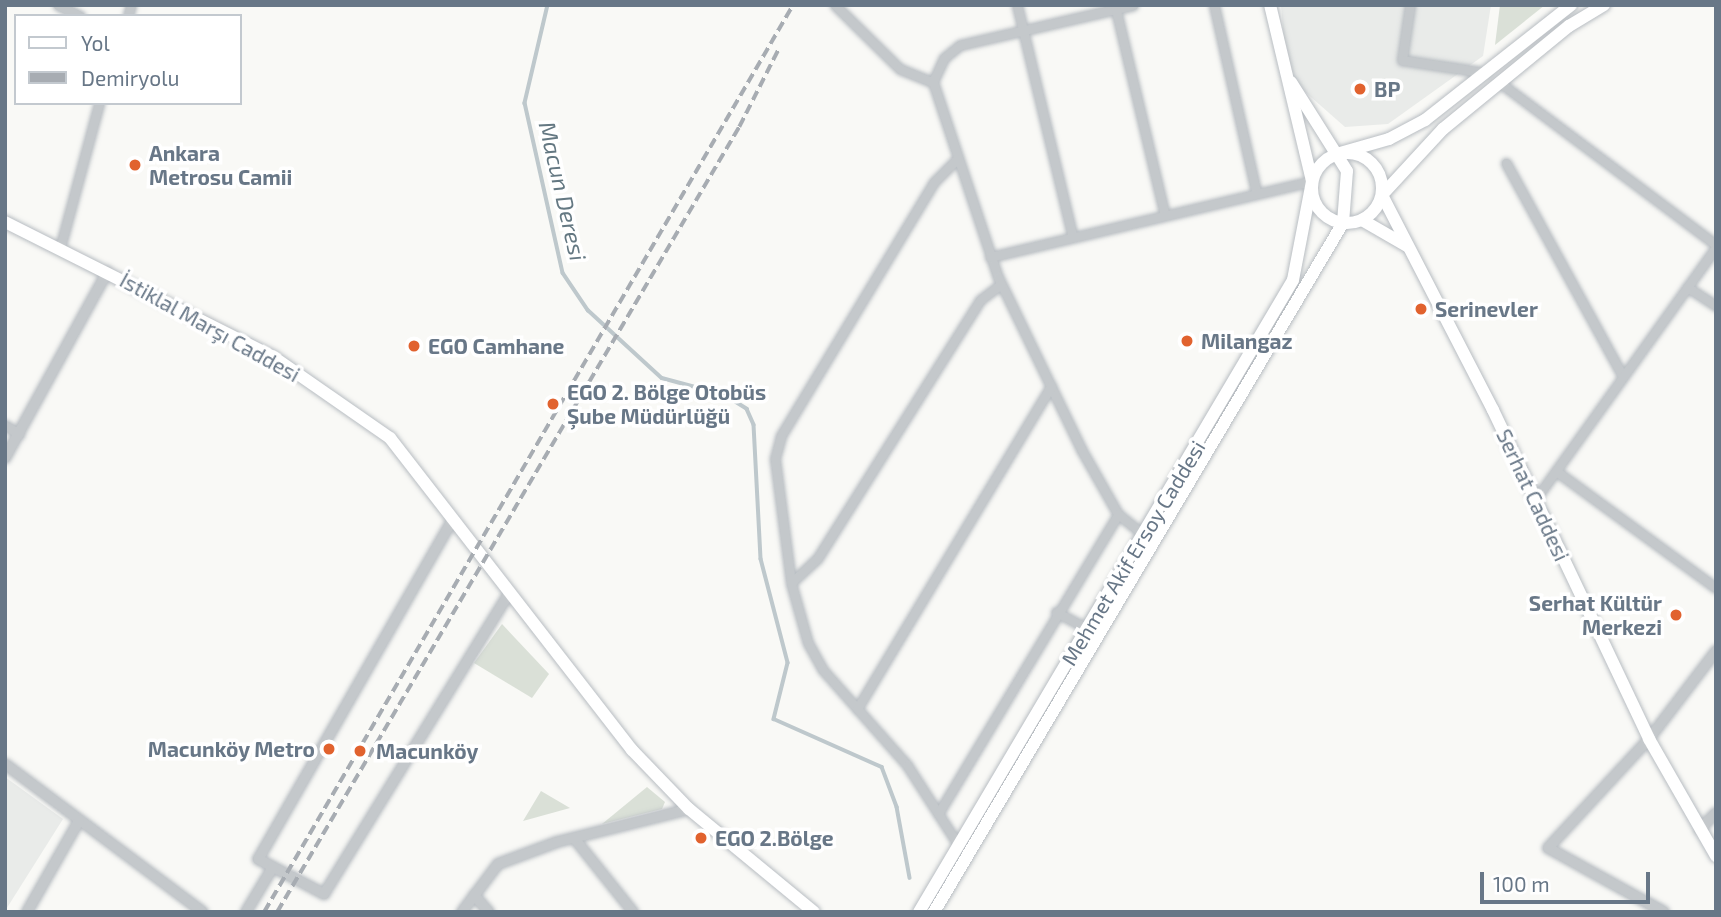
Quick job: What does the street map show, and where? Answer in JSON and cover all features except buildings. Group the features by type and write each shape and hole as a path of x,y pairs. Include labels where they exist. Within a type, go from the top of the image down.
{"main road":[{"path":"1270,5 1318,209 1343,223 1362,220 1407,247"},
{"path":"1312,181 1322,163 1340,153 1389,139 1433,114 1571,5"},
{"path":"1381,195 1443,129 1569,26 1604,5"},
{"path":"1287,76 1340,153"},
{"path":"1433,114 1443,129"},
{"name":"Serhat Caddesi","path":"1340,153 1372,163 1381,195 1535,500 1649,739 1716,856"},
{"name":"Mehmet Akif Ersoy Caddesi","path":"934,912 1327,256 1343,223 1349,195 1340,153"},
{"name":"Mehmet Akif Ersoy Caddesi","path":"919,912 1293,281 1312,181"},
{"name":"Mehmet Akif Ersoy Caddesi","path":"1327,256 1362,220 1381,195"},
{"name":"İstiklal Marşı Caddesi","path":"5,222 108,271 275,358 390,438 595,708 689,809 814,912"}],"street":[{"path":"58,5 76,14"},
{"path":"835,5 900,69 933,82"},
{"path":"1017,5 1072,234"},
{"path":"1133,5 1115,7 960,45 944,58 933,82 1001,284 1118,514 1144,535"},
{"path":"1214,5 1255,192"},
{"path":"1410,5 1402,60 1487,74"},
{"path":"1115,7 1164,212"},
{"path":"1499,82 1716,246 1535,500"},
{"path":"60,248 98,105"},
{"path":"957,159 934,182 777,444 775,466 791,583 815,657 906,765 959,846"},
{"path":"1506,163 1623,377"},
{"path":"990,257 1164,212 1312,181"},
{"path":"5,458 108,271"},
{"path":"791,583 812,566 980,300 1001,284"},
{"path":"1687,287 1716,306"},
{"path":"857,709 1051,386"},
{"path":"5,425 19,434"},
{"path":"1556,471 1716,588"},
{"path":"938,814 1056,612 1118,514"},
{"path":"453,519 258,859 324,894 508,595"},
{"path":"1056,612 1088,629"},
{"path":"1664,912 1548,848 1649,739 1716,651"},
{"path":"5,764 203,912"},
{"path":"462,912 498,864 574,838 689,809"},
{"path":"1699,830 1716,813"},
{"path":"27,912 79,821"},
{"path":"574,838 632,912"},
{"path":"246,912 273,867"},
{"path":"474,895 489,912"}],"shaded area":[{"path":"1281,5 1491,5 1483,56 1388,124 1345,127 1287,76"},
{"path":"1500,5 1545,5 1495,45"},
{"path":"502,624 549,674 532,698 474,663"},
{"path":"5,777 63,819 5,911"},
{"path":"647,787 665,802 662,809 602,824"},
{"path":"541,791 570,808 523,821"}],"waterway":[{"name":"Macun Deresi","path":"548,5 525,103 563,273 588,310 662,378 725,395 747,409 754,425 761,559 788,663 774,719 882,767 897,807 910,878"}],"railway":[{"path":"264,912 793,5"},
{"path":"277,912 739,127 779,48"}],"place":[{"name":"BP","path":"1360,89"},
{"name":"Ankara Metrosu Camii","path":"135,165"},
{"name":"Serinevler","path":"1421,309"},
{"name":"Milangaz","path":"1187,341"},
{"name":"EGO Camhane","path":"414,346"},
{"name":"EGO 2. Bölge Otobüs Şube Müdürlüğü","path":"553,404"},
{"name":"Serhat Kültür Merkezi","path":"1676,615"},
{"name":"Macunköy Metro","path":"329,749"},
{"name":"Macunköy","path":"360,751"},
{"name":"EGO 2.Bölge","path":"701,838"}]}
